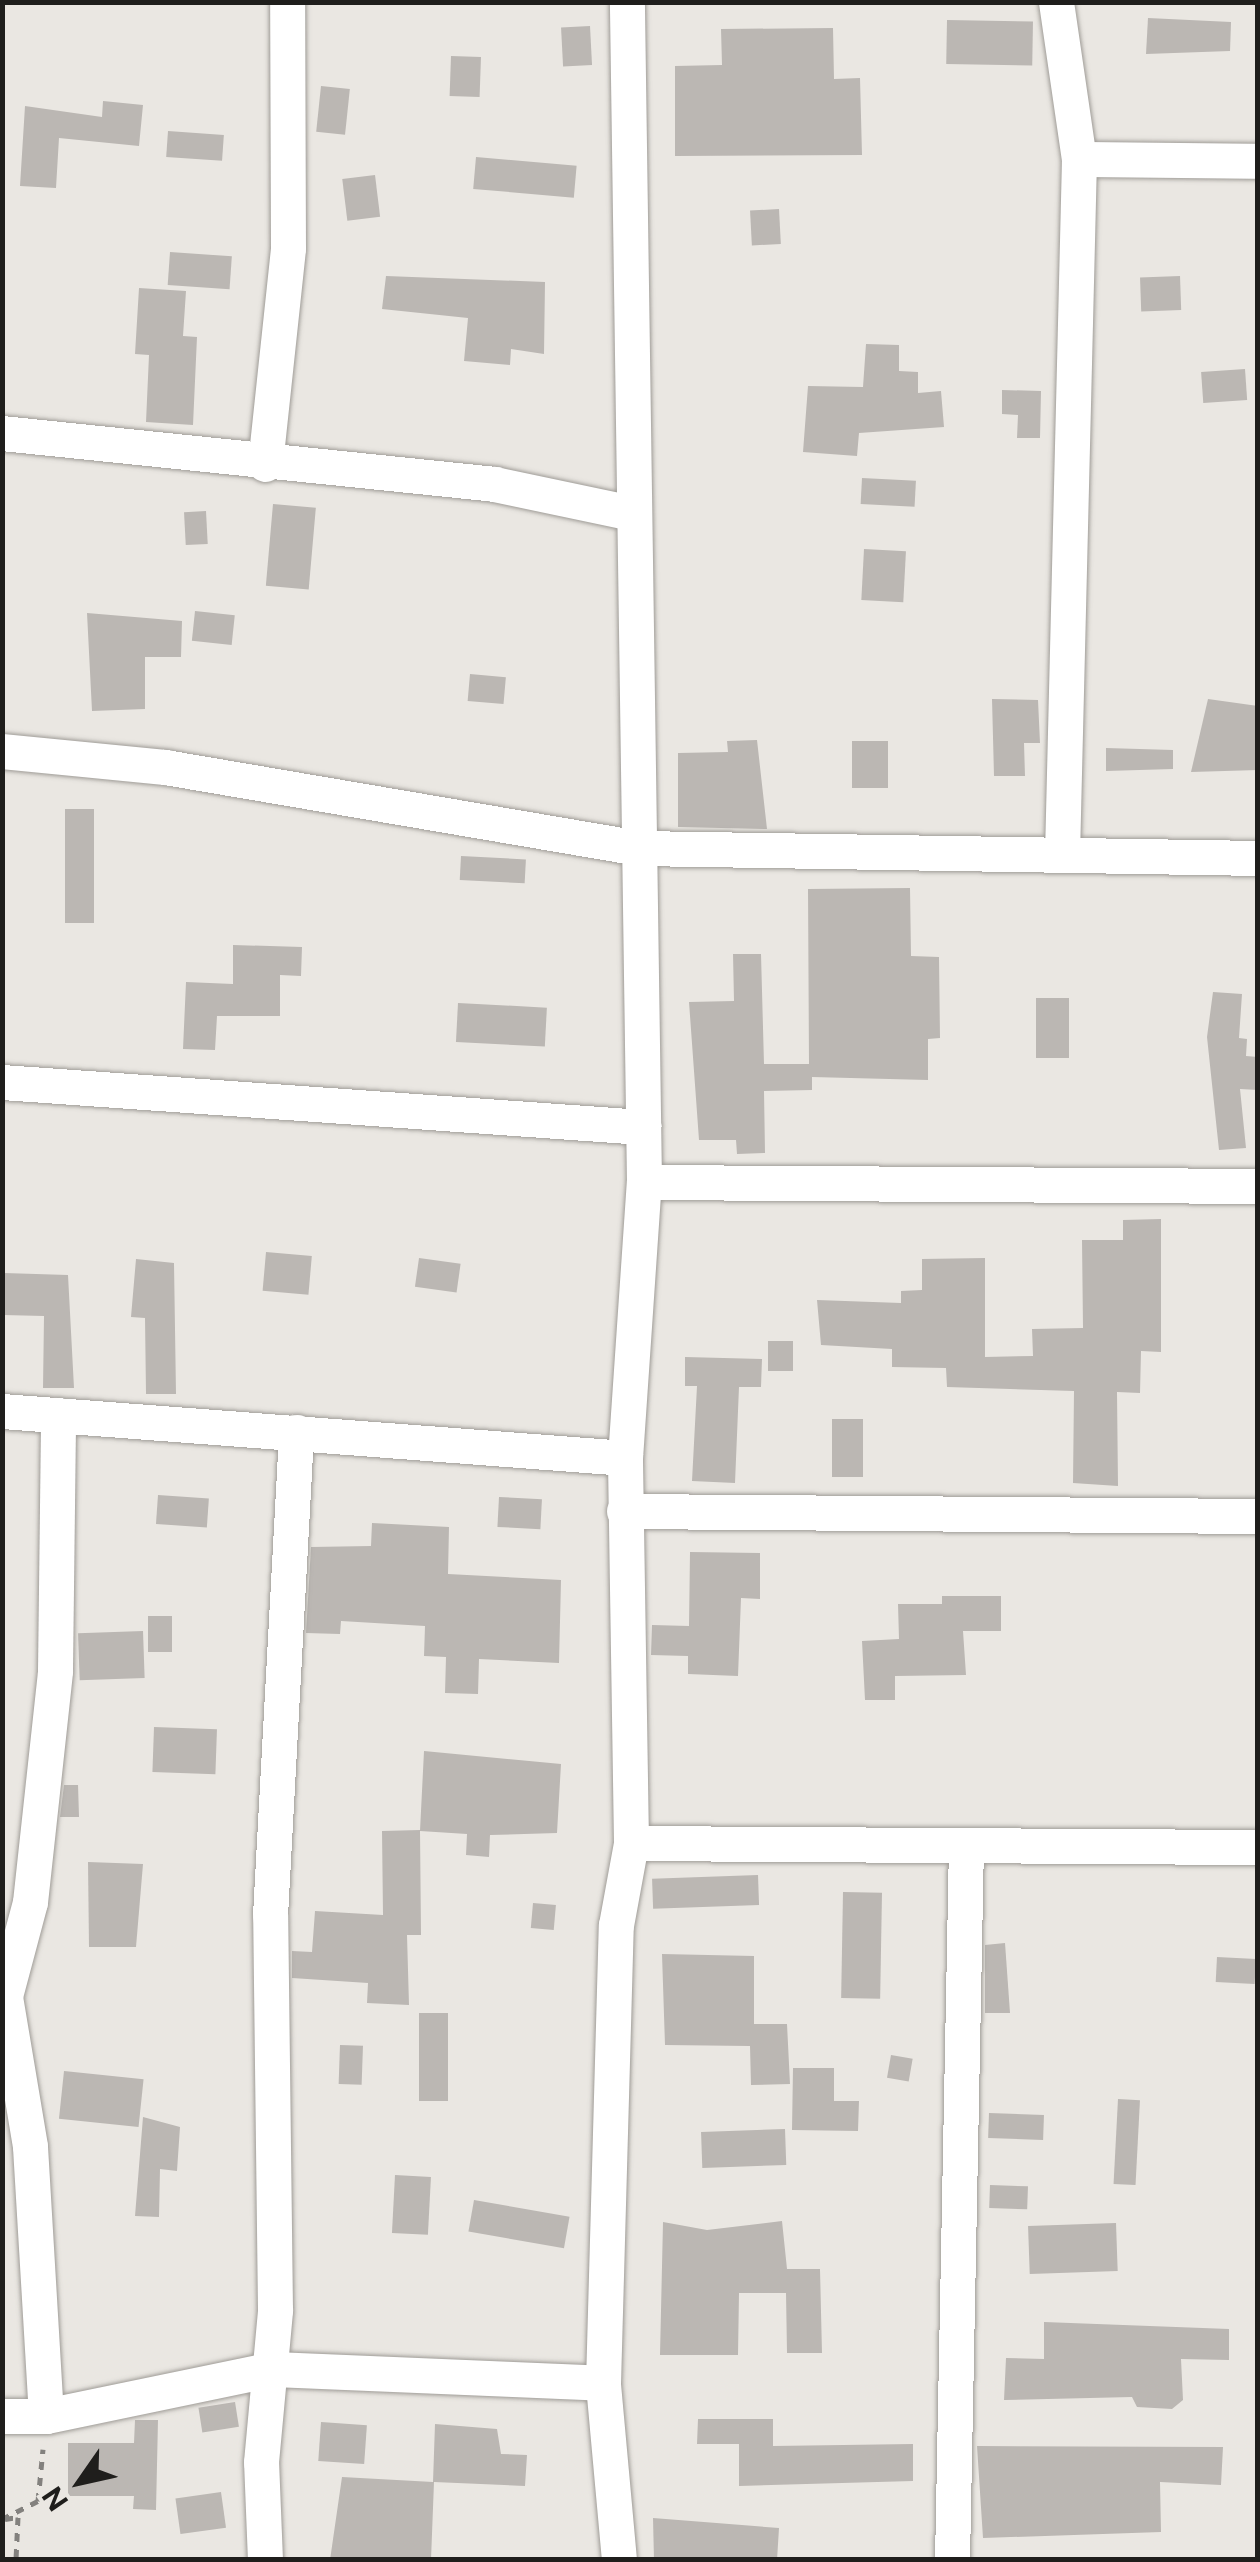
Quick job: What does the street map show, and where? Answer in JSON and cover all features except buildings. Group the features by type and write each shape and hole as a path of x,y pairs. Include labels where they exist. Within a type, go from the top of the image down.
{"street":[{"path":"265,464 288,248 287,2"},
{"path":"620,2560 603,2382 616,1925 630,1843 625,1458 644,1182 626,2"},
{"path":"1056,2 1079,159 1062,854"},
{"path":"1079,159 1258,161"},
{"path":"2,434 265,464 494,484 632,513"},
{"path":"2,751 166,767 638,848 1258,858"},
{"path":"2,1082 643,1127"},
{"path":"644,1182 1258,1186"},
{"path":"2,1411 625,1458"},
{"path":"46,2416 30,2146 5,1996 30,1902 55,1670 58,1414"},
{"path":"265,2560 261,2462 273,2369 270,1915 296,1432"},
{"path":"624,1511 1258,1516"},
{"path":"630,1843 1258,1847"},
{"path":"952,2560 966,1845"},
{"path":"2,2416 46,2416 273,2369 603,2382"}],"path":[{"path":"2,2520 38,2501 46,2416"},
{"path":"2,2520 18,2517 16,2560"}]}
